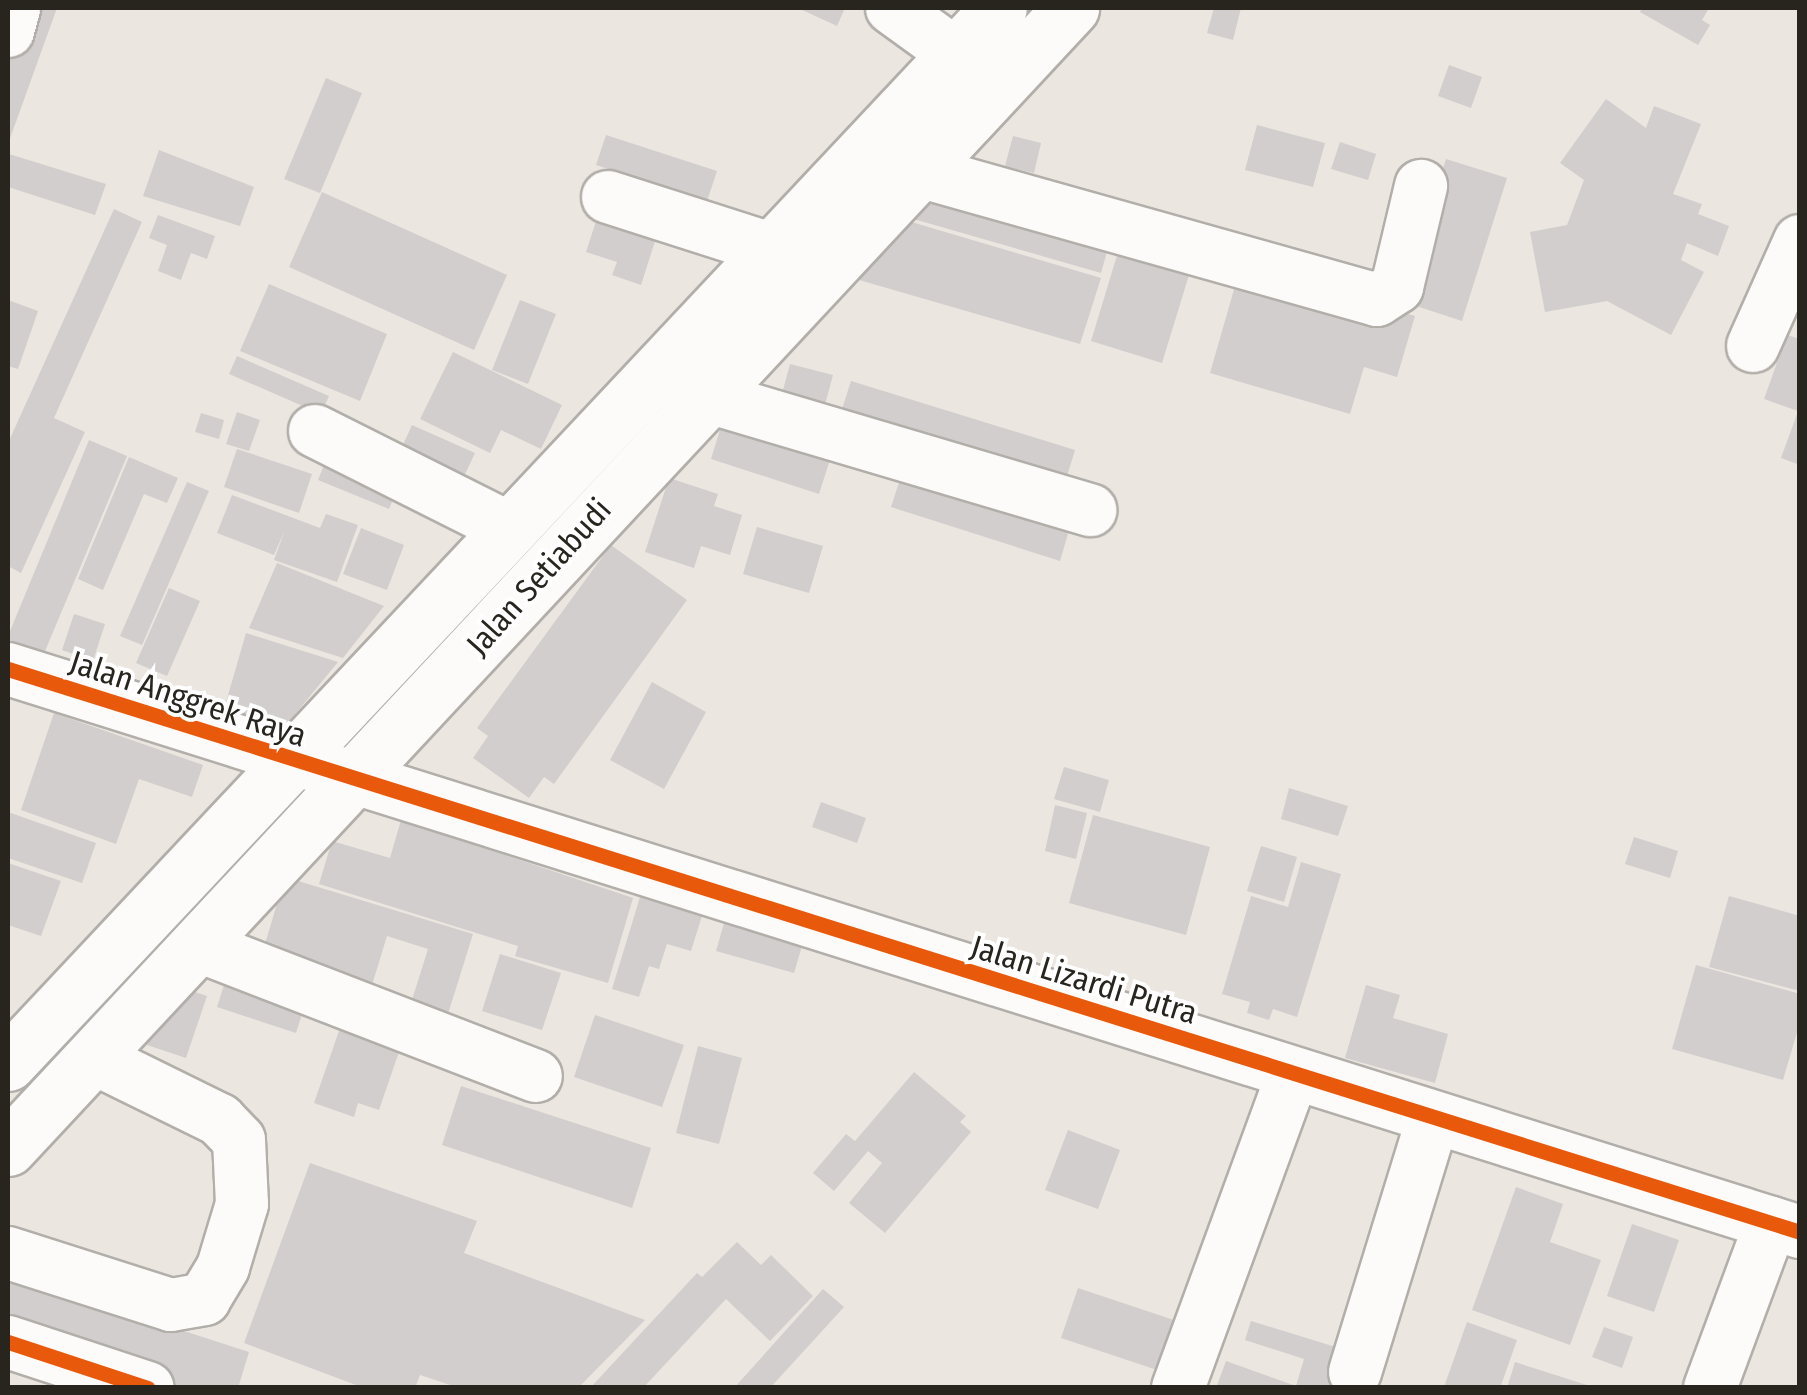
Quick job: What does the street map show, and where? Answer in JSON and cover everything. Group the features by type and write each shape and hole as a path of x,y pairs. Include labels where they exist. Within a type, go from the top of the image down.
{"main road":[{"name":"Jalan Setiabudi","path":"8,1063 293,762 507,527 999,8"},
{"name":"Jalan Setiabudi","path":"8,1148 96,1059 704,396 1071,8"}],"street":[{"path":"8,31 14,8"},
{"path":"892,8 957,55"},
{"path":"915,170 1377,300 1397,287 1421,186"},
{"path":"608,197 771,249"},
{"path":"1753,346 1800,242"},
{"path":"704,396 1091,510"},
{"path":"315,431 507,527"},
{"name":"Jalan Anggrek Raya","path":"8,669 353,780"},
{"name":"Jalan Lizardi Putra","path":"353,780 1785,1227"},
{"path":"198,946 536,1076"},
{"path":"8,1252 171,1305 204,1299 223,1267 242,1204 239,1140 220,1120 96,1059"},
{"path":"1178,1388 1293,1074"},
{"path":"1354,1372 1434,1118"},
{"path":"1710,1388 1785,1227"},
{"path":"8,1342 148,1388"}],"building":[{"path":"28,8 57,8 8,144 8,64"},
{"path":"798,8 845,8 837,26"},
{"path":"1214,8 1241,8 1233,40 1207,33"},
{"path":"1642,8 1709,8 1702,20 1710,25 1698,45 1640,12"},
{"path":"1449,65 1482,77 1471,108 1438,96"},
{"path":"326,78 362,93 320,193 284,179"},
{"path":"1606,99 1646,128 1654,106 1701,124 1673,194 1702,204 1698,214 1729,226 1718,256 1687,243 1681,260 1704,272 1671,335 1607,301 1545,312 1530,232 1567,225 1584,180 1560,163"},
{"path":"1257,125 1325,143 1313,187 1245,170"},
{"path":"606,135 717,171 707,201 596,165"},
{"path":"1013,136 1041,143 1034,173 1005,166"},
{"path":"1340,142 1376,154 1368,180 1331,169"},
{"path":"159,150 254,187 240,226 143,196"},
{"path":"9,154 106,184 95,215 8,187"},
{"path":"1446,159 1507,178 1462,321 1401,301"},
{"path":"921,178 1108,248 1101,273 910,218"},
{"path":"322,192 507,275 474,350 289,267"},
{"path":"114,209 142,222 54,418 85,432 21,573 8,566 8,443"},
{"path":"599,212 658,232 641,285 612,275 617,262 586,252"},
{"path":"158,215 215,236 207,259 191,253 181,280 158,271 167,245 149,238"},
{"path":"898,218 1101,278 1080,344 835,273"},
{"path":"1122,239 1193,262 1162,363 1091,341"},
{"path":"1241,265 1415,316 1397,377 1364,367 1350,414 1210,373"},
{"path":"269,284 387,334 360,401 240,351"},
{"path":"8,300 38,311 18,369 8,366"},
{"path":"520,300 556,314 528,384 492,370"},
{"path":"1787,335 1800,339 1800,465 1781,458 1798,411 1764,399"},
{"path":"453,352 562,405 541,449 501,430 490,453 420,419"},
{"path":"237,356 329,396 321,414 229,374"},
{"path":"790,364 833,375 822,416 779,405"},
{"path":"851,381 1075,450 1065,483 837,425"},
{"path":"726,410 835,444 819,494 711,459"},
{"path":"237,412 260,420 249,451 226,444"},
{"path":"201,413 224,420 219,439 195,432"},
{"path":"412,425 475,453 459,487 397,458"},
{"path":"89,440 127,456 40,663 8,649 8,636"},
{"path":"331,448 402,476 389,509 318,480"},
{"path":"237,449 312,474 299,513 224,487"},
{"path":"129,457 178,478 167,503 144,494 103,590 78,579"},
{"path":"904,467 1072,520 1060,561 891,507"},
{"path":"669,478 718,494 714,506 742,515 730,555 701,546 694,568 645,552"},
{"path":"187,482 209,491 142,645 120,636"},
{"path":"232,495 320,528 326,514 358,525 337,582 274,560 285,530 274,555 217,533"},
{"path":"757,527 823,546 809,593 743,574"},
{"path":"361,528 404,545 387,590 343,574"},
{"path":"611,545 687,600 554,784 544,777 529,798 473,758 488,736 477,728"},
{"path":"277,563 384,606 343,658 249,628"},
{"path":"169,588 200,601 167,676 136,663"},
{"path":"74,614 105,624 93,661 62,650"},
{"path":"246,633 338,662 287,724 224,709"},
{"path":"652,682 706,712 664,789 610,760"},
{"path":"54,713 203,765 192,797 139,779 116,844 21,810"},
{"path":"1064,767 1109,780 1100,812 1054,799"},
{"path":"1289,788 1348,806 1338,836 1281,819"},
{"path":"821,802 866,818 857,843 812,827"},
{"path":"1055,805 1087,813 1076,859 1045,851"},
{"path":"8,812 96,843 82,883 8,858"},
{"path":"1093,815 1210,847 1186,935 1069,903"},
{"path":"401,820 633,898 608,983 515,956 518,946 319,884 332,841 390,858"},
{"path":"1634,837 1678,851 1670,878 1625,864"},
{"path":"1261,846 1297,857 1284,902 1247,891"},
{"path":"1301,862 1341,874 1297,1017 1273,1009 1269,1020 1247,1013 1250,1002 1222,994 1251,896 1288,907"},
{"path":"8,863 61,881 41,936 8,925"},
{"path":"285,877 473,934 448,1014 411,1003 428,949 387,936 368,998 259,964"},
{"path":"1729,896 1800,916 1800,991 1709,967"},
{"path":"640,897 702,916 691,951 667,944 659,969 649,966 639,997 612,989"},
{"path":"724,923 802,946 794,973 716,951"},
{"path":"500,954 561,973 542,1030 482,1011"},
{"path":"1696,965 1800,994 1800,1022 1783,1080 1672,1049"},
{"path":"225,982 304,1008 296,1033 217,1007"},
{"path":"168,983 207,996 186,1058 147,1045"},
{"path":"1366,985 1400,995 1393,1018 1448,1034 1435,1083 1345,1058"},
{"path":"595,1015 684,1045 662,1107 574,1077"},
{"path":"341,1025 401,1046 379,1110 358,1103 354,1117 314,1103"},
{"path":"698,1046 742,1058 719,1144 676,1133"},
{"path":"914,1072 966,1116 960,1122 971,1132 885,1233 849,1203 882,1163 868,1151 834,1191 813,1173 846,1134 855,1141"},
{"path":"461,1086 651,1148 632,1208 442,1145"},
{"path":"1068,1130 1120,1150 1098,1209 1045,1190"},
{"path":"310,1163 477,1221 464,1253 645,1320 578,1388 459,1388 420,1375 415,1388 364,1388 244,1343"},
{"path":"1516,1187 1563,1204 1550,1242 1601,1260 1570,1345 1472,1310"},
{"path":"1632,1224 1679,1240 1654,1312 1607,1296"},
{"path":"737,1242 761,1265 771,1255 813,1296 770,1341 726,1299 643,1388 590,1388 697,1273 702,1277"},
{"path":"8,1274 249,1352 238,1388 180,1388 8,1331"},
{"path":"1078,1288 1183,1323 1166,1373 1061,1338"},
{"path":"823,1289 844,1307 770,1388 734,1388"},
{"path":"1251,1321 1342,1349 1330,1388 1216,1388 1226,1361 1296,1386 1304,1359 1245,1340"},
{"path":"1467,1322 1517,1340 1500,1388 1444,1387"},
{"path":"1604,1327 1633,1337 1622,1368 1592,1357"},
{"path":"1515,1362 1593,1387 1593,1388 1507,1388"}],"cycle path":[{"path":"8,669 1800,1232"},
{"path":"8,1342 148,1388"}]}
